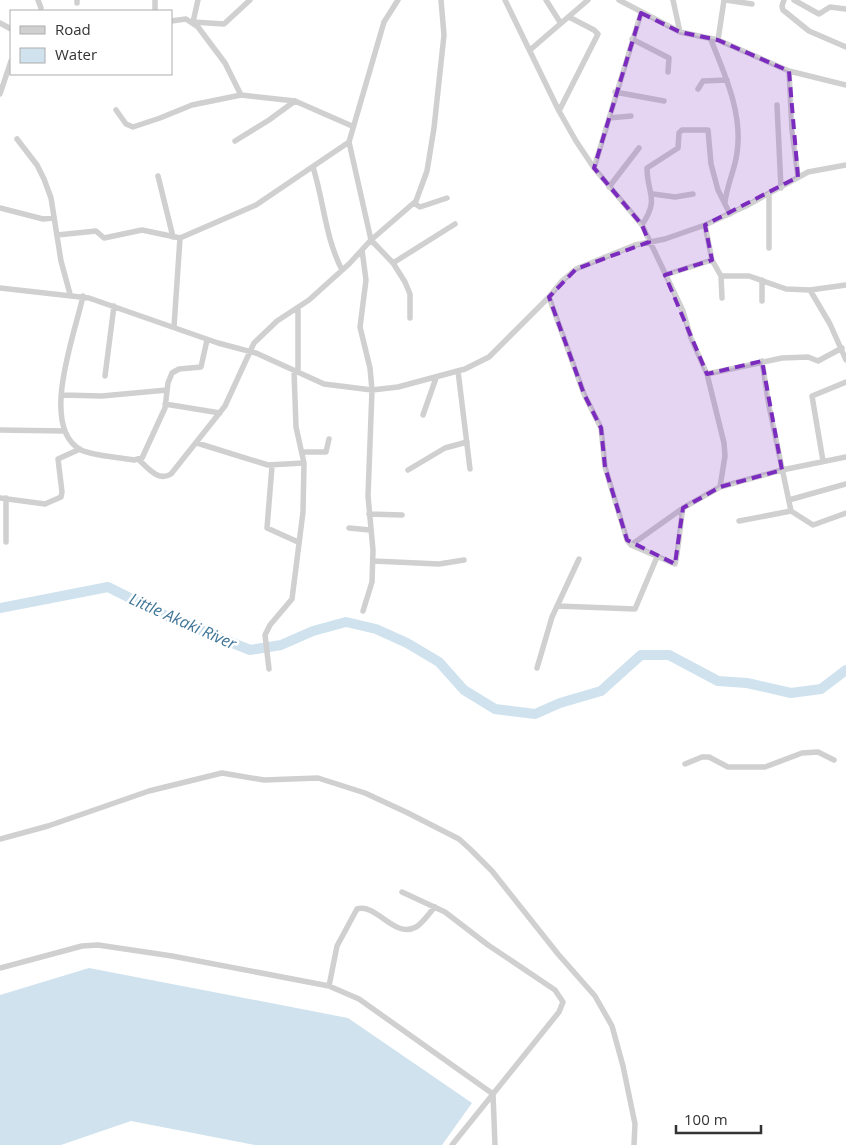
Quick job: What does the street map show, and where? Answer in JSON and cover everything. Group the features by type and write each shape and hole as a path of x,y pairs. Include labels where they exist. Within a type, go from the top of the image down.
{"street":[{"path":"38,0 41,8"},
{"path":"193,22 198,0"},
{"path":"172,21 186,19 193,22 224,24 250,0"},
{"path":"398,0 384,22 352,126 349,142 371,240 393,263 410,294 410,318"},
{"path":"6,542 3,498 46,504 61,497 58,459 80,449 138,459 156,476 167,476 197,443 220,413 254,342 277,321 298,309 342,270 371,240 414,203 420,193 427,171 434,128 444,35 441,0"},
{"path":"505,0 559,111 594,168 642,225 684,311 692,338 707,374 724,449 720,487"},
{"path":"546,0 560,22"},
{"path":"530,50 560,22 569,17 588,0"},
{"path":"619,0 627,2 641,13 680,32 715,40 789,71 846,86"},
{"path":"673,0 680,32"},
{"path":"725,202 739,139 737,117 715,40 725,0 752,4"},
{"path":"784,0 782,8 808,31 846,47"},
{"path":"794,0 819,14 830,7 846,9"},
{"path":"594,168 615,92 641,13"},
{"path":"559,111 598,34 569,17"},
{"path":"193,22 225,63 241,95"},
{"path":"632,39 669,58 668,72"},
{"path":"0,94 10,64"},
{"path":"789,71 792,130 798,177"},
{"path":"698,89 704,81 727,80"},
{"path":"615,92 664,101"},
{"path":"116,110 126,124 133,127 192,104 241,95 295,102 352,126"},
{"path":"235,141 295,102"},
{"path":"777,105 780,188"},
{"path":"609,118 631,116"},
{"path":"642,225 650,210 653,194 647,168 678,148 680,131 705,129 709,134 711,164 718,190 730,214"},
{"path":"17,139 42,173 54,218 61,261 70,294"},
{"path":"57,235 96,231 104,238 142,230 177,237 256,205 349,142"},
{"path":"609,187 638,148"},
{"path":"0,288 83,296 207,340 251,351 330,386 372,390 398,387 436,378 478,364 488,357 549,298 562,281 576,269 613,253 680,235 705,225 769,194 808,172 846,164"},
{"path":"313,166 322,196 329,243 342,270"},
{"path":"158,176 177,237 174,327"},
{"path":"653,194 674,197 693,194"},
{"path":"769,194 769,248"},
{"path":"414,203 420,206 447,198"},
{"path":"0,208 35,217 54,218"},
{"path":"393,263 455,224"},
{"path":"705,225 712,260 721,276 722,298"},
{"path":"362,250 366,280 360,327 370,368 372,390 369,514 373,561 372,582 363,611"},
{"path":"665,275 712,260"},
{"path":"721,276 749,276 786,289 810,290 846,285"},
{"path":"762,280 762,301"},
{"path":"810,290 842,348 846,360"},
{"path":"80,449 65,431 60,414 69,348 83,296"},
{"path":"549,298 584,394 601,428 605,467 624,535 631,545 671,564 677,562 678,530 683,508"},
{"path":"105,376 114,306"},
{"path":"269,667 265,640 270,625 290,604 292,599 303,512 304,463 296,427 298,309"},
{"path":"138,459 144,454 166,404 167,390 172,373 201,367 207,340"},
{"path":"707,374 762,361 808,357 818,362 842,348"},
{"path":"762,361 768,406 791,511"},
{"path":"458,371 470,468"},
{"path":"423,415 436,378"},
{"path":"823,461 812,396 846,382"},
{"path":"62,395 102,396 167,390"},
{"path":"166,404 220,413"},
{"path":"0,430 65,431"},
{"path":"302,452 326,452 329,439"},
{"path":"408,470 445,448 467,442"},
{"path":"197,443 272,466 304,463"},
{"path":"631,545 683,508 720,487 782,470 846,457"},
{"path":"272,466 267,528 298,542"},
{"path":"789,500 846,484"},
{"path":"739,521 791,511 812,525 846,513"},
{"path":"369,514 402,515"},
{"path":"349,528 370,530"},
{"path":"557,606 635,609 656,557"},
{"path":"537,668 552,617 579,559"},
{"path":"373,561 439,564 464,560"},
{"path":"684,764 702,757 709,757 728,768 765,767 802,753 818,752 834,760"},
{"path":"0,839 48,826 150,791 222,773 264,780 318,778 365,794 408,813 459,838 492,871 558,954 595,996 612,1026 623,1066 635,1124 634,1145"},
{"path":"402,892 435,907 555,990 563,1002 559,1012 452,1145"},
{"path":"329,986 337,946 357,909 366,909 393,925 406,929 416,927 435,907"},
{"path":"0,968 82,946 98,945 172,956 329,986 359,999 493,1094"},
{"path":"493,1094 495,1145"}],"highlighted area":[{"path":"641,13 680,32 718,40 789,71 798,177 705,225 712,260 665,275 707,374 762,361 782,470 720,487 683,508 675,564 627,540 605,467 601,428 584,394 549,297 576,269 649,242 642,225 594,168"}],"water":[{"path":"89,968 348,1018 472,1103 442,1145 255,1145 131,1121 61,1145 0,1145 0,995"}],"waterway":[{"name":"Little Akaki River","path":"0,608 108,587 164,615 250,650 281,645 313,631 346,622 376,629 407,643 439,662 464,690 495,709 535,714 560,703 601,691 641,655 669,655 718,681 747,683 791,693 821,689 846,670"}]}
